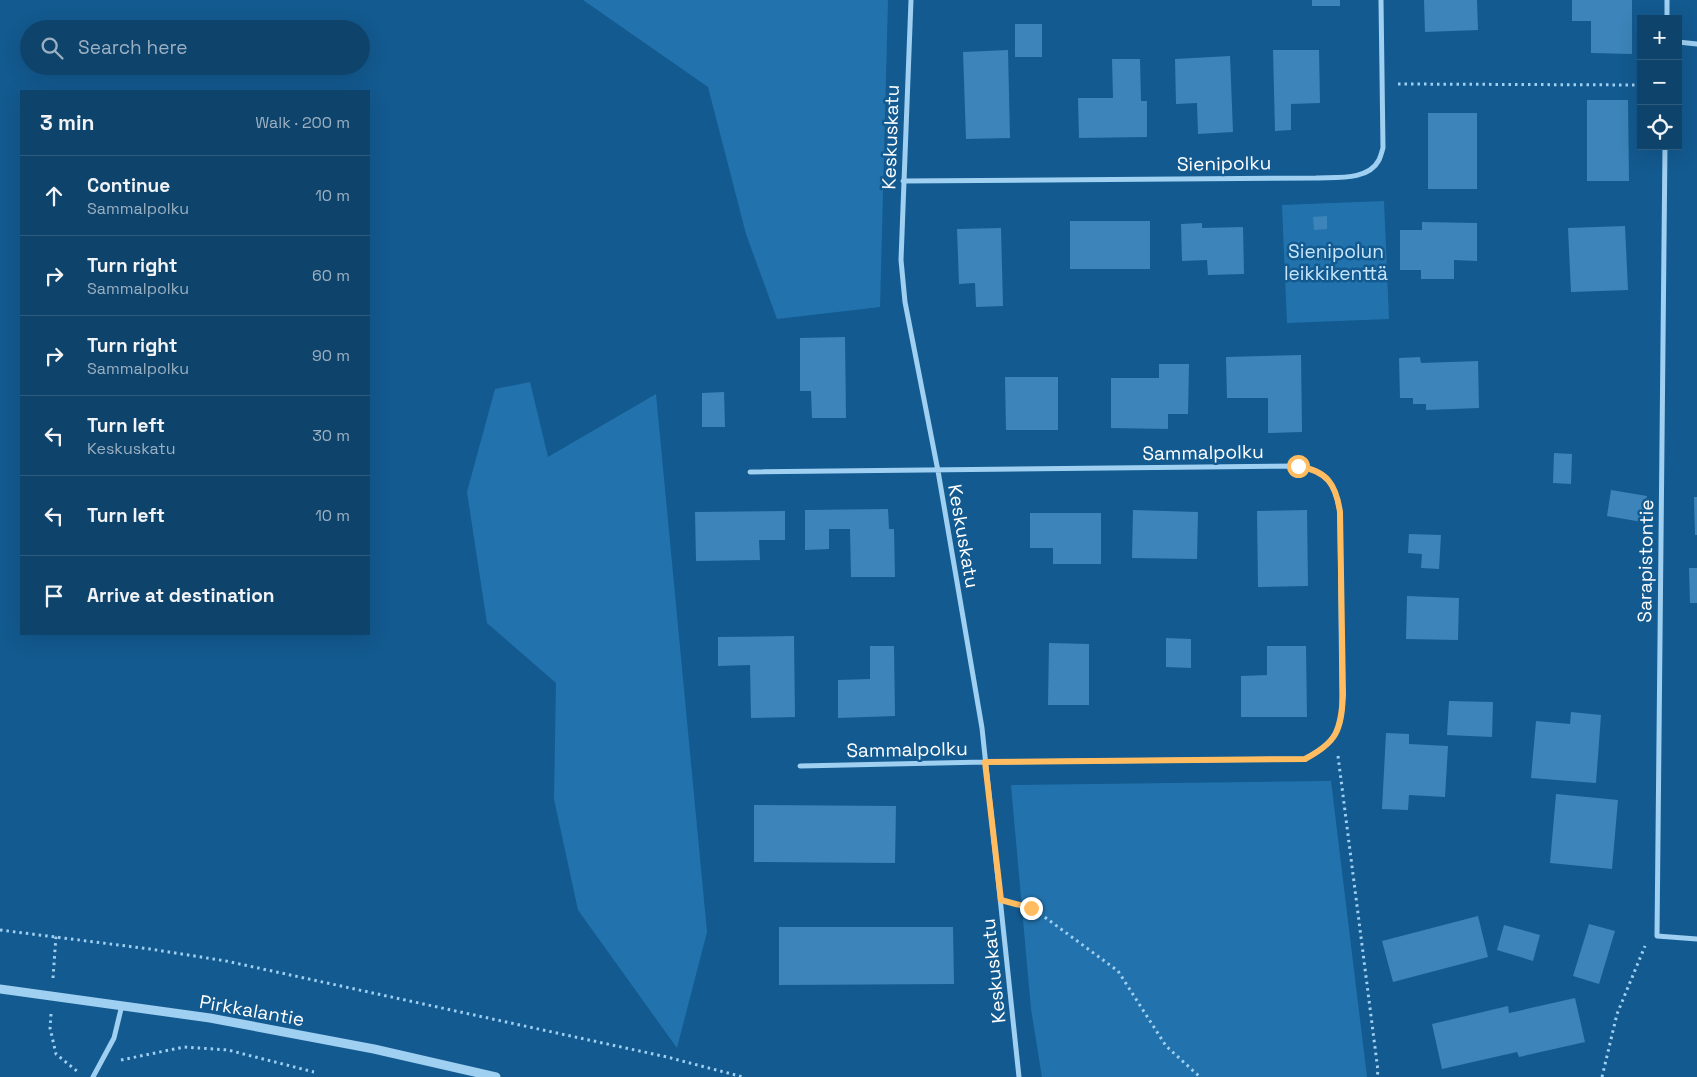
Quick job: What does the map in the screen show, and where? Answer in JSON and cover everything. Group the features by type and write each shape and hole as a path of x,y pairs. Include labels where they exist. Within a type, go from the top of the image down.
{"street":[{"name":"Keskuskatu","path":"911,0 901,260 904,302 938,471 980,718 1019,1077"},
{"name":"Sienipolku","path":"903,181 1316,178 1361,175 1373,168 1380,160 1383,148 1381,0"},
{"path":"1666,15 1667,0"},
{"path":"1682,42 1697,44"},
{"name":"Sarapistontie","path":"1657,936 1664,150"},
{"name":"Sammalpolku","path":"750,472 1298,466 1310,468 1322,474 1332,485 1338,498 1340,512 1343,695 1340,723 1336,736 1327,745 1305,759 800,766"},
{"path":"1657,936 1697,939"},
{"name":"Pirkkalantie","path":"0,989 122,1004 210,1018 374,1049 496,1077"},
{"path":"93,1077 114,1038 122,1004"}],"path":[{"path":"1382,84 1637,85"},
{"path":"1336,736 1378,1071 1377,1077"},
{"path":"1001,900 1031,908 1118,971 1166,1046 1200,1077"},
{"path":"0,930 150,949 226,961 667,1057 743,1077"},
{"path":"1602,1077 1617,1014 1643,947 1657,936"},
{"path":"101,1064 184,1047 228,1050 314,1072"}],"green space":[{"path":"583,0 888,0 880,307 777,319 746,234 708,87"},
{"name":"Sienipolun leikkikenttä","path":"1384,201 1389,319 1287,323 1282,205"},
{"path":"530,382 548,457 656,394 707,932 677,1048 578,910 554,799 556,683 487,623 467,492 495,389"},
{"path":"1331,781 1367,1077 1042,1077 1031,1009 1011,785"}],"building":[{"path":"1312,0 1340,0 1340,6 1312,6"},
{"path":"1424,0 1477,0 1478,30 1425,32"},
{"path":"1572,0 1632,0 1632,54 1591,53 1591,21 1572,21"},
{"path":"1015,24 1042,24 1042,57 1015,57"},
{"path":"1008,50 1010,138 966,139 963,52"},
{"path":"1273,50 1319,50 1320,103 1291,104 1291,130 1275,131"},
{"path":"1230,56 1233,132 1198,134 1197,103 1176,104 1175,59"},
{"path":"1112,59 1140,59 1141,101 1147,101 1147,137 1079,138 1078,98 1113,98"},
{"path":"1587,100 1628,100 1629,181 1587,181"},
{"path":"1428,113 1477,113 1477,189 1428,189"},
{"path":"1327,216 1327,229 1314,230 1313,217"},
{"path":"1070,221 1150,221 1150,269 1070,269"},
{"path":"1422,222 1477,223 1477,261 1454,260 1454,279 1421,279 1421,270 1400,270 1400,230 1422,230"},
{"path":"1202,223 1202,228 1243,227 1244,274 1208,275 1207,260 1182,261 1181,224"},
{"path":"1625,226 1628,290 1571,292 1568,228"},
{"path":"1001,228 1003,306 976,307 975,283 959,284 957,229"},
{"path":"845,337 846,418 812,418 811,391 800,391 800,338"},
{"path":"1301,355 1302,432 1268,433 1268,398 1227,398 1226,357"},
{"path":"1420,357 1421,363 1478,361 1479,408 1426,410 1426,404 1413,404 1413,398 1400,398 1399,358"},
{"path":"1159,364 1189,364 1188,414 1168,414 1168,429 1111,428 1111,378 1159,378"},
{"path":"1005,377 1058,377 1058,430 1006,430"},
{"path":"724,392 725,427 702,427 702,393"},
{"path":"1554,453 1572,454 1571,484 1553,483"},
{"path":"1611,490 1647,496 1642,522 1607,516"},
{"path":"1694,497 1697,497 1697,535 1695,535"},
{"path":"888,509 889,529 894,529 895,577 851,577 850,529 829,529 829,549 805,550 805,510"},
{"path":"1133,510 1198,512 1197,559 1132,558"},
{"path":"1307,510 1308,586 1258,587 1257,511"},
{"path":"785,511 785,540 759,540 760,560 696,561 695,512"},
{"path":"1030,513 1101,513 1101,564 1053,564 1053,548 1030,548"},
{"path":"1409,534 1441,535 1439,569 1421,568 1422,554 1408,553"},
{"path":"1689,568 1697,568 1697,603 1690,603"},
{"path":"1407,596 1459,598 1458,640 1406,639"},
{"path":"794,636 795,717 751,718 750,665 718,666 718,637"},
{"path":"1166,638 1191,639 1191,668 1166,667"},
{"path":"1049,643 1089,644 1089,705 1048,705"},
{"path":"870,646 894,646 895,716 838,718 838,680 870,679"},
{"path":"1267,646 1306,646 1307,717 1241,717 1241,676 1267,675"},
{"path":"1449,701 1493,702 1492,737 1447,735"},
{"path":"1571,712 1601,715 1596,783 1531,778 1536,721 1570,724"},
{"path":"1386,733 1409,734 1409,744 1448,746 1445,797 1409,795 1408,810 1382,809"},
{"path":"1556,794 1618,800 1612,869 1550,863"},
{"path":"754,805 896,806 895,863 754,862"},
{"path":"1478,916 1488,957 1393,982 1382,941"},
{"path":"1589,924 1615,931 1599,984 1573,976"},
{"path":"1504,925 1540,935 1533,961 1497,950"},
{"path":"779,927 953,927 954,984 779,985"},
{"path":"1575,998 1585,1042 1519,1057 1517,1052 1442,1069 1432,1024 1508,1006 1509,1013"}],"route":[{"path":"1031,908 1001,900 985,762 1305,759 1319,752 1336,736 1340,723 1343,695 1340,512 1338,498 1332,485 1322,474 1310,468 1298,466"}]}
